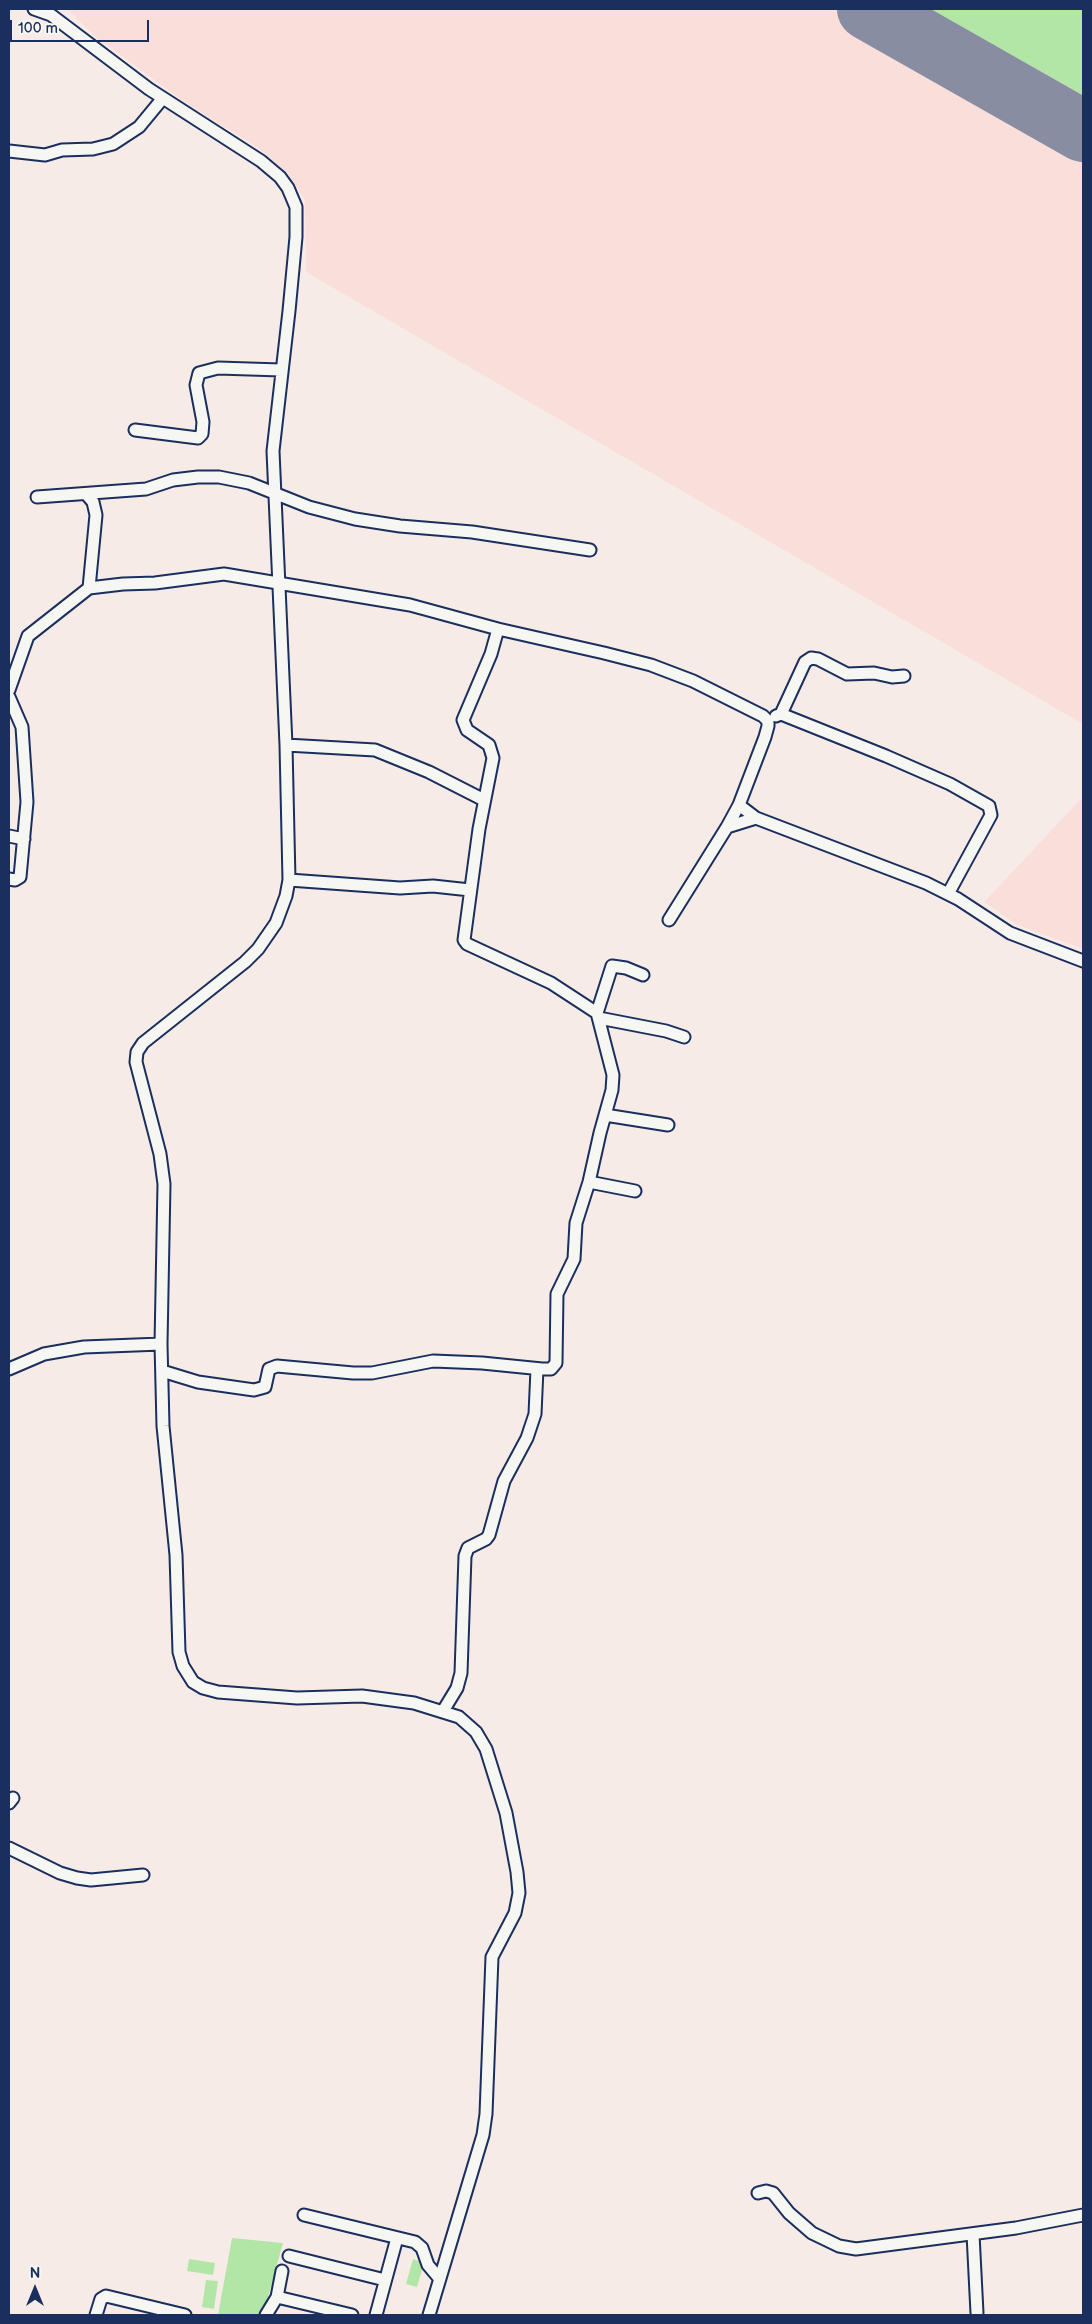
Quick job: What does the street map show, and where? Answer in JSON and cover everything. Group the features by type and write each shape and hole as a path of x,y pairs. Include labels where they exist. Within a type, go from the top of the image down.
{"street":[{"path":"34,9 51,15 163,98 270,167 280,176 294,200 296,237 274,450 274,492 286,745 289,880 282,911 258,949 245,962 152,1035 137,1052 138,1072 160,1154 164,1184 161,1344 164,1436 176,1555 179,1652 183,1666 193,1682 203,1688 226,1692 297,1698 362,1696 414,1704 459,1717 476,1732 486,1749 506,1813 519,1883 515,1913 492,1958 486,2114 483,2135 429,2315"},
{"path":"9,150 45,155 62,150 93,149 113,144 139,127 163,98"},
{"path":"134,430 198,438 202,434 203,422 196,385 199,373 218,368 281,370"},
{"path":"37,497 87,495 146,489 173,480 198,477 236,480 274,492 314,509 355,520 472,532 590,550"},
{"path":"87,495 93,502 96,515 89,588"},
{"path":"9,690 28,636 89,588 155,584 224,574 410,605 498,629 604,653 672,672 763,716 768,721 768,726 739,804 727,827 668,920"},
{"path":"498,629 491,654 463,720 467,730 489,745 492,751 470,890 464,935 465,942 551,983 598,1016 666,1030 684,1037"},
{"path":"768,721 781,714 805,662 811,658 818,659 847,674 874,673 892,677 904,676"},
{"path":"9,697 22,727 26,773 26,826 20,877 15,880 9,879"},
{"path":"781,714 950,784 989,806 991,815 948,894"},
{"path":"286,745 375,750 429,772 484,800"},
{"path":"739,804 756,818 899,872 948,894 1010,933 1083,961"},
{"path":"727,827 756,818"},
{"path":"9,836 24,838"},
{"path":"289,880 400,888 433,886 470,890"},
{"path":"162,1371 198,1382 254,1390 265,1386 269,1369 277,1366 363,1373 439,1360 482,1362 538,1369 551,1368 556,1363 558,1294 574,1259 576,1223 589,1182 612,1090 613,1075 598,1016 612,966 621,967 643,975"},
{"path":"605,1115 668,1126"},
{"path":"589,1182 635,1191"},
{"path":"9,1369 44,1354 84,1347 161,1344"},
{"path":"443,1711 457,1688 461,1673 465,1556 470,1546 486,1539 489,1535 504,1481 527,1438 535,1414 538,1369"},
{"path":"9,1848 60,1873 77,1878 91,1880 143,1875"},
{"path":"758,2192 766,2190 773,2192 789,2213 806,2228 832,2243 848,2248 890,2246 1083,2215"},
{"path":"304,2215 419,2245 430,2268 439,2278"},
{"path":"973,2234 977,2313"},
{"path":"376,2315 397,2238"},
{"path":"289,2256 385,2280"},
{"path":"266,2315 277,2297 282,2271"},
{"path":"96,2315 100,2299 106,2296 140,2310 184,2315"},
{"path":"277,2297 352,2315"}],"shaded area":[{"path":"63,9 1083,9 1083,724 306,272 305,200 289,175 260,149 183,101 96,37 69,11"},
{"path":"1083,797 1083,949 1018,925 984,902"}],"green space":[{"path":"930,9 1083,9 1083,95"},
{"path":"232,2238 283,2243 263,2315 218,2315"},
{"path":"189,2259 215,2263 213,2275 187,2271"},
{"path":"413,2259 424,2263 417,2287 406,2284"},
{"path":"206,2280 218,2281 214,2309 202,2307"}],"runway":[{"path":"868,9 1083,131"}]}
